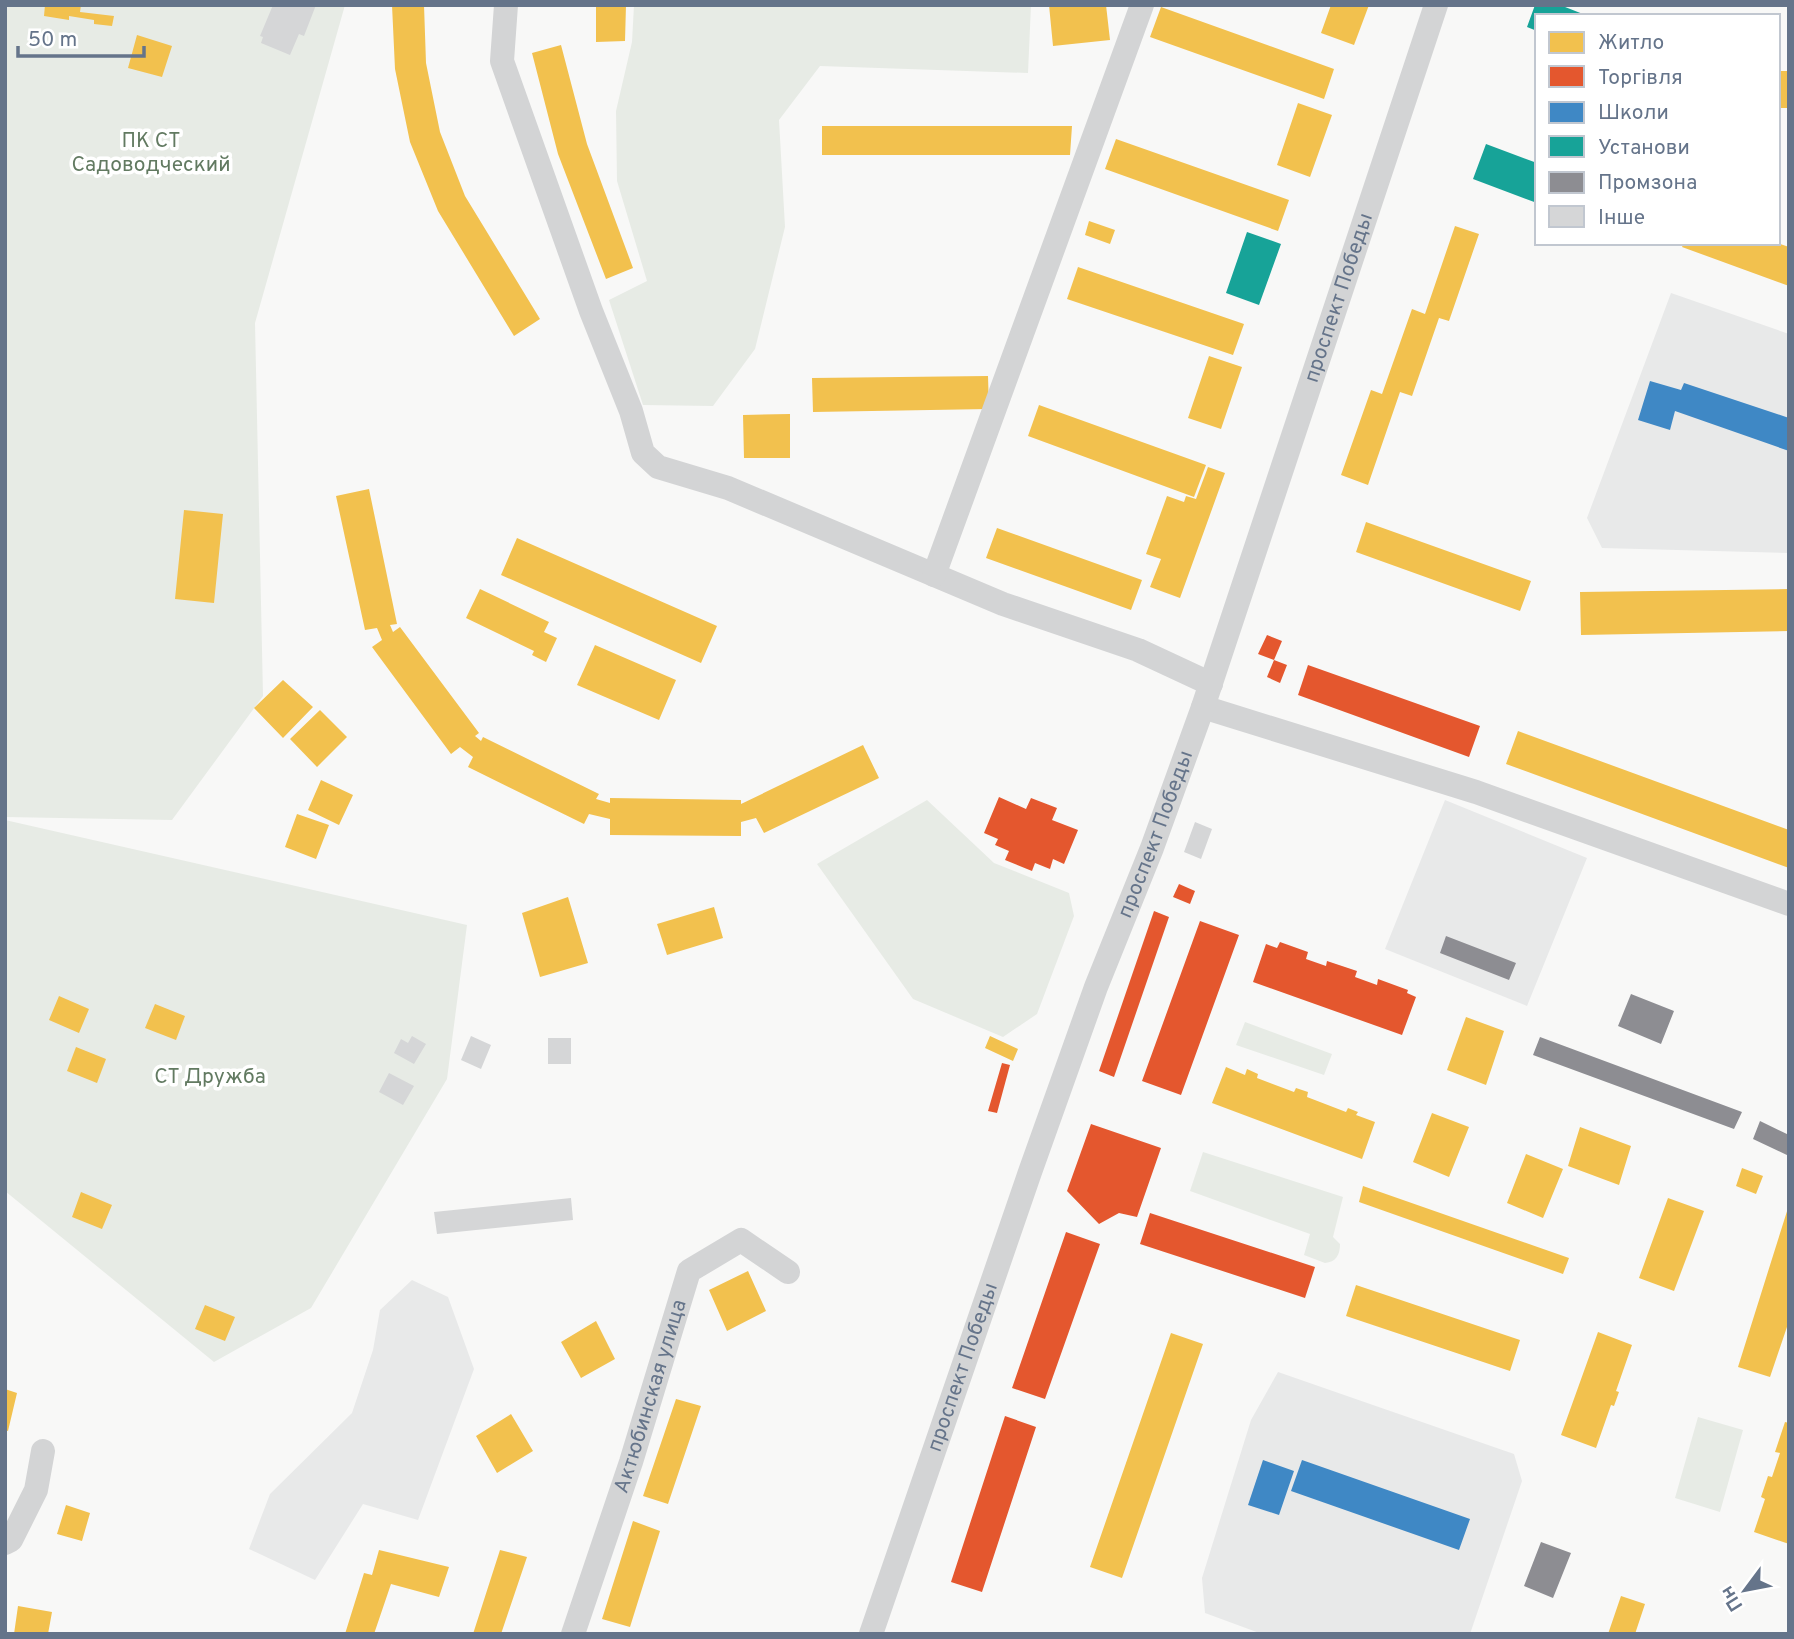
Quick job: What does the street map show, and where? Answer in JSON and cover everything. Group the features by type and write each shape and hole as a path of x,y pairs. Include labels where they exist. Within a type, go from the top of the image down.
{"street":[{"path":"506,5 502,61 591,311 631,411 643,453 658,467 727,488 1003,604 1138,650 1211,684"},
{"path":"934,575 1142,5"},
{"name":"проспект Победы","path":"1423,5 1426,32"},
{"name":"проспект Победы","path":"871,1634 1096,987 1152,848 1211,684 1436,5"},
{"path":"1203,707 1475,792 1789,904"},
{"name":"Актюбинская улица","path":"573,1634 631,1462 688,1271 741,1240 788,1272"},
{"path":"5,1543 11,1540 36,1490 43,1451"}],"shaded area":[{"path":"1671,293 1789,334 1789,553 1602,548 1587,518"},
{"path":"1445,800 1587,858 1527,1006 1385,949"},
{"path":"412,1280 448,1297 474,1369 418,1520 363,1504 315,1580 249,1549 270,1494 352,1413 373,1350 380,1310"},
{"path":"1278,1372 1514,1454 1522,1481 1470,1634 1262,1634 1205,1613 1202,1578 1251,1420"}],"green space":[{"name":"ПК СТ Садоводческий","path":"5,5 345,5 255,323 263,696 172,820 5,817"},
{"path":"634,5 1031,5 1028,73 820,66 779,120 785,227 755,349 713,406 643,405 609,300 647,281 617,181 616,111 632,42"},
{"path":"927,800 994,863 1069,893 1074,916 1037,1014 1003,1037 913,999 817,864"},
{"name":"СТ Дружба","path":"5,820 467,925 447,1079 311,1308 214,1362 5,1191"},
{"path":"1245,1022 1332,1054 1324,1075 1236,1045"},
{"path":"1203,1152 1343,1197 1333,1237 1340,1244 1337,1257 1325,1263 1304,1255 1310,1234 1190,1191"},
{"path":"1698,1417 1743,1430 1720,1512 1675,1498"}],"building: Житло":[{"path":"45,5 81,5 80,12 114,16 112,26 94,24 94,20 69,16 69,20 44,16"},
{"path":"392,5 424,5 426,63 440,132 465,196 540,319 514,336 438,211 410,142 395,69"},
{"path":"596,5 626,5 625,41 596,42"},
{"path":"1049,5 1106,5 1110,40 1053,46"},
{"path":"1331,5 1369,5 1354,45 1321,33"},
{"path":"1161,7 1334,69 1324,99 1150,37"},
{"path":"137,35 172,46 162,77 128,68"},
{"path":"561,45 587,144 633,268 606,279 558,154 532,53"},
{"path":"1780,71 1789,71 1789,108 1780,108"},
{"path":"1298,103 1332,115 1310,177 1277,165"},
{"path":"822,126 1072,126 1070,155 822,155"},
{"path":"1116,139 1289,200 1278,231 1105,169"},
{"path":"1089,221 1115,230 1110,244 1085,235"},
{"path":"1455,226 1479,234 1449,321 1439,318 1412,396 1400,392 1368,485 1341,475 1371,390 1382,394 1412,309 1425,314"},
{"path":"1780,244 1789,247 1789,286 1682,247"},
{"path":"1078,267 1244,324 1233,355 1067,299"},
{"path":"1209,356 1242,367 1221,429 1188,418"},
{"path":"988,376 989,409 813,412 812,378"},
{"path":"1039,405 1206,465 1194,497 1028,436"},
{"path":"790,414 790,458 744,458 743,415"},
{"path":"1208,467 1225,473 1180,598 1150,587 1161,559 1146,554 1167,496 1184,502 1186,496 1196,499"},
{"path":"369,489 397,624 390,625 393,632 400,627 479,733 475,736 481,741 483,737 599,794 596,799 610,803 610,798 741,800 741,804 863,745 879,778 764,833 756,818 741,822 741,836 610,835 610,819 589,814 584,824 468,767 473,757 460,747 451,754 372,647 382,640 377,628 365,630 336,496"},
{"path":"184,510 223,514 214,603 175,599"},
{"path":"1366,522 1531,581 1520,611 1356,552"},
{"path":"997,528 1142,580 1131,610 986,558"},
{"path":"517,538 717,626 701,663 501,575"},
{"path":"480,589 549,622 544,632 557,638 546,662 532,655 534,651 466,618"},
{"path":"1789,589 1789,631 1581,635 1580,592"},
{"path":"595,645 676,680 659,720 577,685"},
{"path":"283,680 313,707 283,738 254,708"},
{"path":"320,710 347,737 317,767 290,739"},
{"path":"1518,731 1789,830 1789,868 1506,764"},
{"path":"321,780 353,795 339,825 308,810"},
{"path":"297,814 329,825 316,859 285,847"},
{"path":"568,897 588,963 540,977 522,913"},
{"path":"714,907 723,938 667,955 657,924"},
{"path":"59,996 89,1009 79,1033 49,1020"},
{"path":"155,1004 185,1016 176,1040 145,1028"},
{"path":"1466,1017 1504,1031 1486,1085 1447,1070"},
{"path":"990,1036 1018,1049 1013,1061 985,1048"},
{"path":"76,1047 106,1059 97,1083 67,1071"},
{"path":"1226,1067 1245,1075 1247,1069 1258,1074 1257,1078 1294,1092 1296,1088 1308,1092 1307,1097 1346,1112 1348,1108 1358,1112 1356,1115 1375,1122 1362,1159 1212,1103"},
{"path":"1432,1113 1469,1127 1449,1177 1413,1162"},
{"path":"1580,1127 1631,1146 1619,1185 1568,1166"},
{"path":"1526,1154 1563,1169 1543,1218 1507,1203"},
{"path":"1742,1168 1763,1176 1756,1194 1736,1186"},
{"path":"1363,1186 1569,1258 1563,1274 1359,1202"},
{"path":"81,1192 112,1205 102,1229 72,1217"},
{"path":"1668,1198 1704,1211 1674,1291 1639,1278"},
{"path":"1788,1208 1789,1321 1770,1377 1738,1367"},
{"path":"748,1271 766,1311 727,1331 709,1290"},
{"path":"1356,1285 1520,1340 1510,1371 1346,1316"},
{"path":"205,1305 235,1317 225,1341 195,1329"},
{"path":"596,1321 615,1359 581,1378 561,1342"},
{"path":"1598,1332 1632,1345 1616,1391 1619,1392 1614,1406 1611,1405 1596,1448 1561,1435"},
{"path":"1171,1333 1203,1344 1122,1578 1090,1567"},
{"path":"5,1389 17,1393 8,1431 5,1430"},
{"path":"676,1399 701,1406 668,1504 643,1496"},
{"path":"511,1414 533,1451 497,1473 476,1436"},
{"path":"1785,1422 1789,1423 1789,1544 1754,1532 1765,1499 1761,1497 1768,1476 1772,1477 1780,1453 1775,1452"},
{"path":"66,1505 90,1513 82,1541 57,1534"},
{"path":"633,1521 660,1531 630,1627 602,1619"},
{"path":"379,1550 449,1567 439,1597 391,1584 374,1634 345,1634 364,1573 372,1575"},
{"path":"500,1550 527,1557 501,1634 473,1634"},
{"path":"1621,1596 1645,1604 1635,1634 1608,1634"},
{"path":"18,1606 52,1612 48,1634 14,1634"}],"building: Торгівля":[{"path":"1267,635 1282,641 1274,660 1258,654"},
{"path":"1274,660 1287,665 1280,683 1267,677"},
{"path":"1308,665 1480,726 1469,757 1298,695"},
{"path":"999,797 1026,809 1031,798 1057,808 1052,820 1078,830 1064,864 1053,859 1050,869 1035,863 1032,871 1005,860 1009,851 995,845 998,839 984,833"},
{"path":"1179,884 1195,891 1190,904 1173,897"},
{"path":"1154,911 1169,917 1114,1077 1099,1071"},
{"path":"1200,921 1239,935 1181,1095 1142,1081"},
{"path":"1280,942 1308,952 1306,959 1326,966 1327,961 1357,971 1355,977 1377,985 1378,979 1408,990 1407,993 1416,997 1402,1035 1253,982 1266,944 1277,948"},
{"path":"1002,1063 1010,1065 997,1113 988,1111"},
{"path":"1091,1124 1161,1148 1137,1217 1119,1213 1099,1224 1067,1191"},
{"path":"1150,1213 1315,1267 1305,1298 1140,1244"},
{"path":"1066,1232 1100,1244 1045,1399 1012,1388"},
{"path":"1005,1416 1036,1427 982,1592 951,1582"}],"building: Школи":[{"path":"1650,381 1681,390 1684,383 1789,418 1789,451 1675,411 1670,430 1638,420"},
{"path":"1263,1460 1294,1471 1279,1515 1248,1505"},
{"path":"1302,1460 1470,1519 1459,1550 1291,1491"}],"building: Установи":[{"path":"1535,5 1560,5 1583,14 1535,14 1535,30 1527,27"},
{"path":"1486,144 1535,162 1535,202 1473,179"},
{"path":"1247,232 1281,244 1259,305 1226,293"}],"building: Промзона":[{"path":"1446,936 1516,963 1509,980 1440,953"},
{"path":"1631,994 1674,1011 1661,1044 1618,1026"},
{"path":"1540,1037 1742,1112 1734,1129 1533,1055"},
{"path":"1760,1121 1789,1135 1789,1156 1753,1139"},
{"path":"1541,1542 1571,1553 1553,1598 1524,1586"}],"building: Інше":[{"path":"273,5 316,5 304,36 299,34 290,55 261,43 263,37 260,36"},
{"path":"1195,822 1212,829 1201,859 1184,852"},
{"path":"412,1036 426,1044 414,1064 394,1053 401,1039 408,1043"},
{"path":"471,1036 491,1045 481,1069 461,1060"},
{"path":"548,1038 571,1038 571,1064 548,1064"},
{"path":"389,1073 414,1086 403,1105 379,1092"},
{"path":"571,1198 573,1220 437,1234 434,1212"}]}
